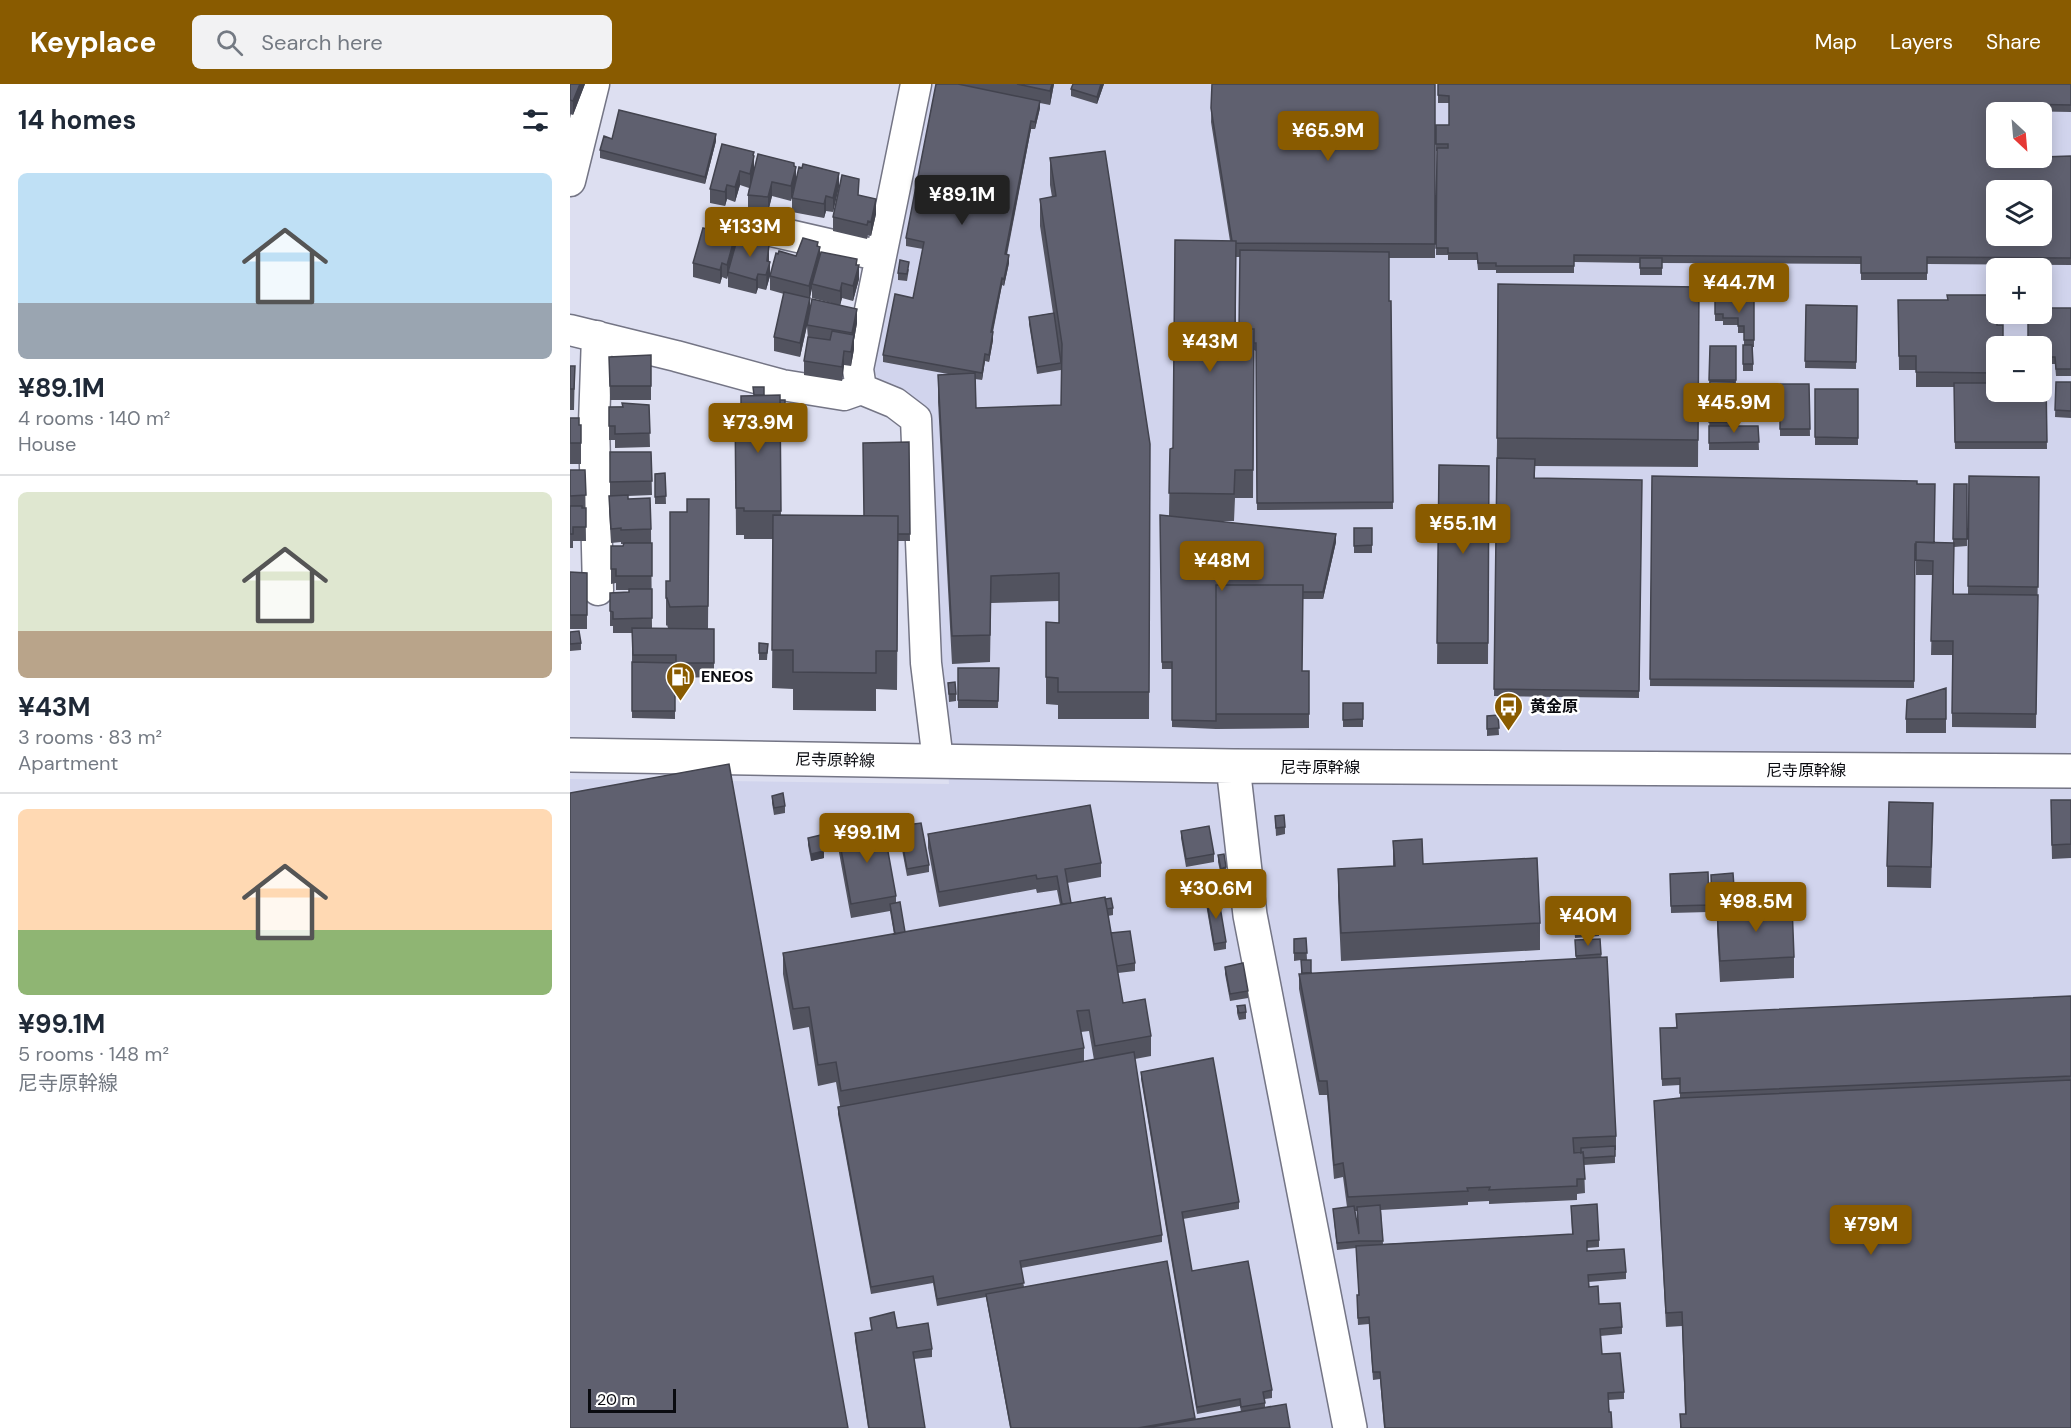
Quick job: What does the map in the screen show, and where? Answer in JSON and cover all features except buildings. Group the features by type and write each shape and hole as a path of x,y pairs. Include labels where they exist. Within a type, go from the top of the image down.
{"street":[{"path":"570,181 594,84"},
{"path":"861,389 858,369 916,84"},
{"path":"741,224 880,256"},
{"path":"598,590 586,560 584,333 782,385 844,395 861,389 895,403 916,420 926,663 938,761"},
{"name":"尼寺原幹線","path":"570,755 1233,766 2071,771"},
{"path":"1233,766 1250,915 1350,1428"}],"shaded area":[{"path":"928,84 2071,84 2071,1428 570,1428 570,779 949,784 924,407 884,387 867,361"}],"place":[{"name":"ENEOS","path":"680,702"},
{"name":"黄金原","path":"1509,732"}]}
